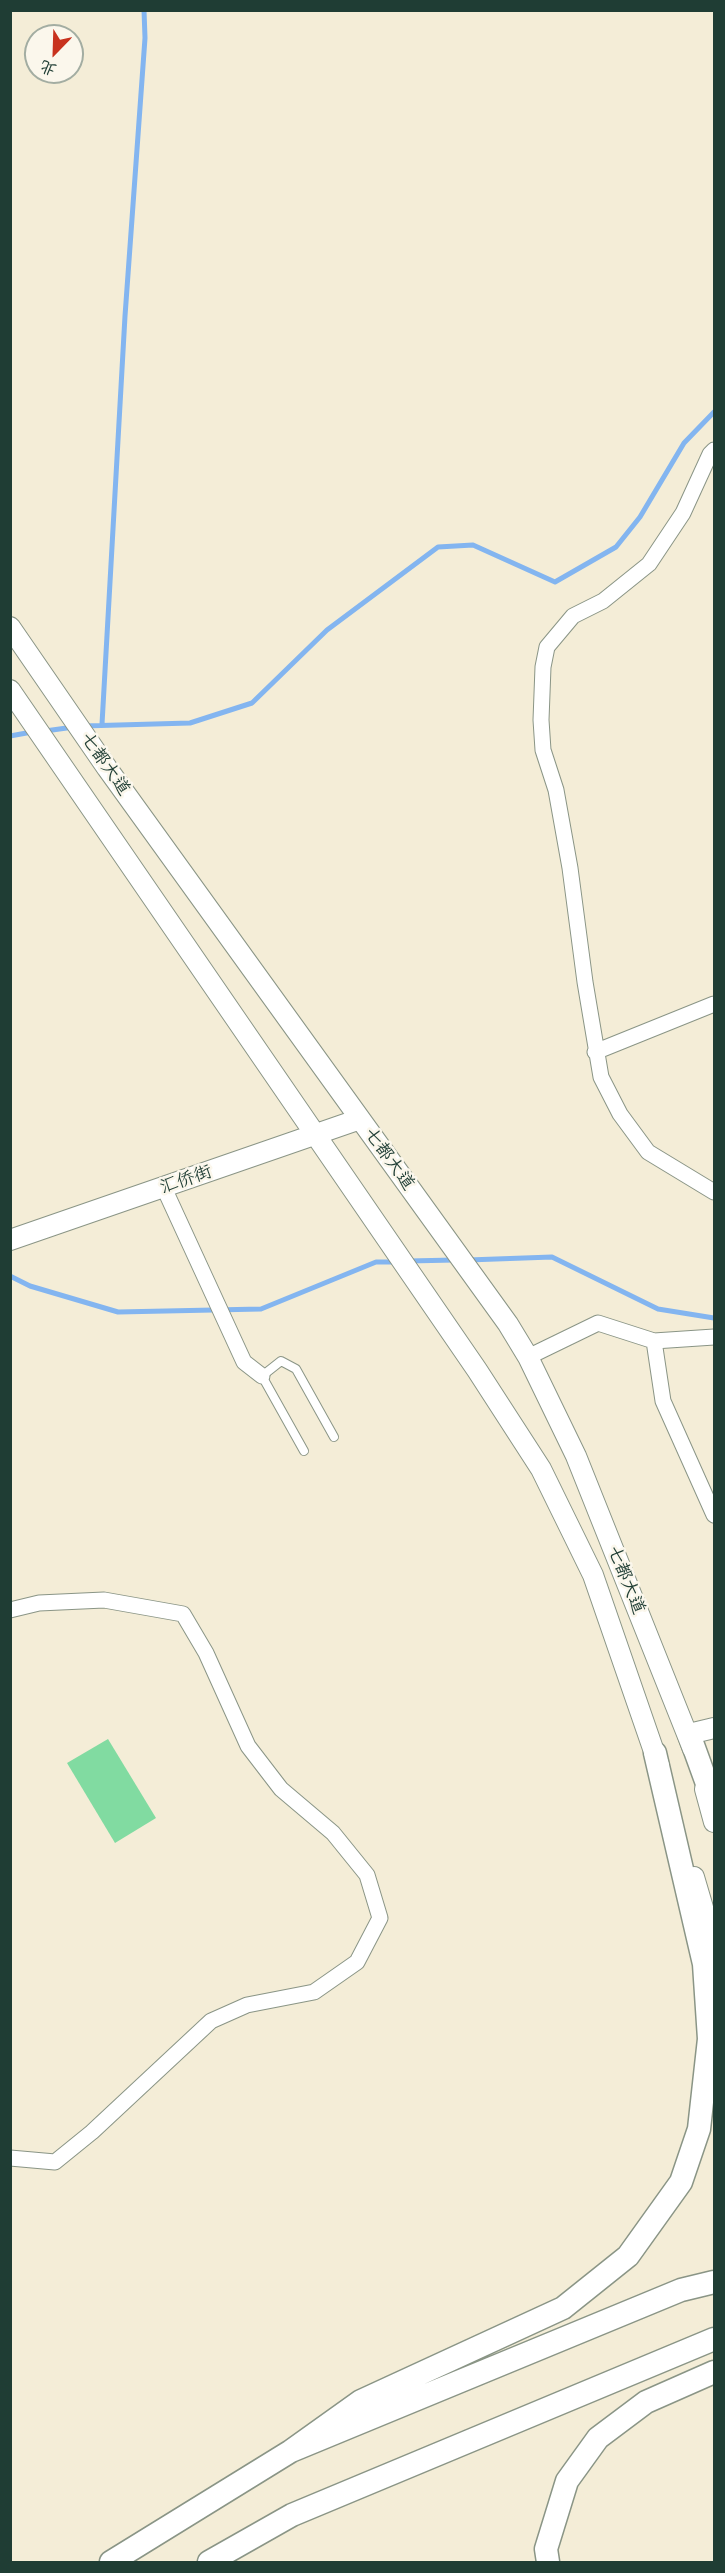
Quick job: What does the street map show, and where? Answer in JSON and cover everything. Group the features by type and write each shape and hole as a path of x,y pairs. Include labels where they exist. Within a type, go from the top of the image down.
{"main road":[{"name":"七都大道","path":"10,627 107,768 508,1324 528,1357 576,1456 688,1734 714,1822"},
{"name":"七都大道","path":"10,690 440,1316 542,1469 593,1575 655,1753 714,1945"},
{"name":"汇侨街","path":"12,1239 360,1119"},
{"path":"714,1728 688,1734 714,1803"},
{"path":"111,2562 291,2451 361,2401 562,2308 628,2256 681,2182 699,2129 708,2029 704,1964 655,1753"},
{"path":"291,2451 681,2290 714,2282"},
{"path":"209,2562 292,2515 714,2339"},
{"path":"547,2556 567,2481 598,2438 646,2402 714,2372"}],"street":[{"path":"714,450 710,454 683,513 649,564 603,601 573,616 547,647 543,667 541,720 543,750 556,790 570,868 595,1052 601,1077 616,1105 648,1152 714,1192"},
{"path":"595,1052 714,1004"},
{"path":"164,1188 244,1362 262,1376"},
{"path":"528,1357 598,1323 654,1341 714,1337"},
{"path":"654,1341 663,1401 714,1515"},
{"path":"10,1610 39,1603 104,1600 183,1614 206,1653 248,1746 281,1789 333,1833 367,1875 380,1918 357,1962 314,1992 247,2005 211,2021 100,2125 55,2162 10,2158"}],"lane":[{"path":"304,1450 262,1376 281,1361 296,1369 334,1437"}],"green space":[{"path":"108,1739 156,1818 115,1843 67,1763"}],"waterway":[{"path":"102,724 125,316 145,38 144,10"},
{"path":"83,726 190,723 252,703 327,630 438,547 473,545 555,582 616,547 640,517 684,443 714,412"},
{"path":"45,731 74,727"},
{"path":"10,736 32,732"},
{"path":"468,1260 552,1257 658,1309 714,1318"},
{"path":"408,1261 455,1260"},
{"path":"10,1276 30,1286 118,1312 261,1309 376,1262 395,1262"}]}
